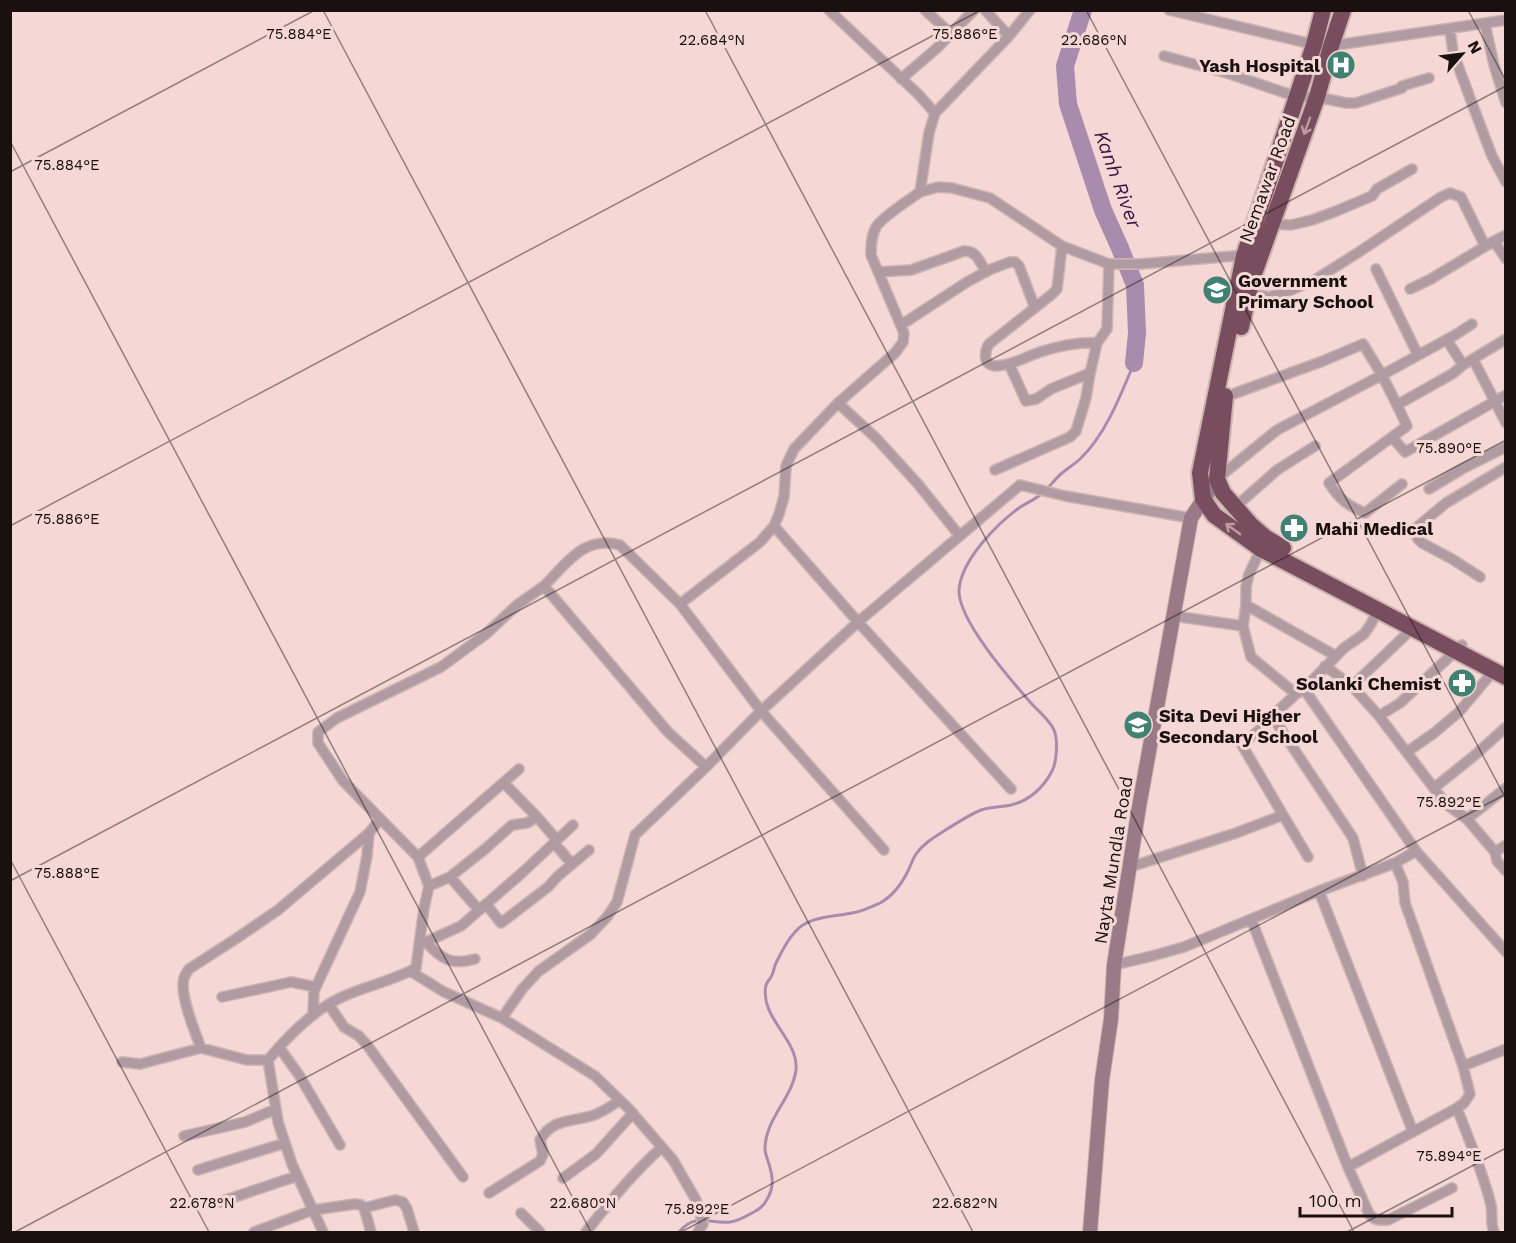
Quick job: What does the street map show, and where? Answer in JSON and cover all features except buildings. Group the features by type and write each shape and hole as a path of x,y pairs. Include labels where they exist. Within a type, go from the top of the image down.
{"highway":[{"path":"1323,10 1314,45 1244,256 1200,474 1203,499 1214,515 1501,670"},
{"name":"Nemawar Road","path":"1217,479 1225,397 1248,293 1317,97 1343,10"},
{"path":"1217,479 1223,493 1234,508 1264,543"}],"main road":[{"name":"Nayta Mundla Road","path":"1090,1233 1102,1080 1111,1019 1114,964 1139,807 1191,518 1217,479"}],"street":[{"path":"830,10 919,96 933,118"},
{"path":"925,10 950,33"},
{"path":"901,79 937,48 974,10"},
{"path":"985,10 1009,36"},
{"path":"920,192 933,118 1030,10"},
{"path":"1169,10 1314,45 1332,46 1506,20"},
{"path":"1485,24 1494,65 1506,103"},
{"path":"1450,29 1454,52 1470,98 1492,156 1506,182"},
{"path":"1164,56 1227,73 1297,97 1317,97 1346,103 1356,103 1387,94 1402,86 1429,78"},
{"path":"1272,224 1291,225 1345,208 1372,196 1377,189 1412,169"},
{"path":"680,604 760,542 774,526 784,497 786,466 794,449 838,402 895,353 903,342 904,333 871,255 871,243 876,227 920,192 934,188 952,188 990,198 1062,246 1109,264 1140,264 1261,254"},
{"path":"1248,293 1269,297 1313,281 1450,193 1461,197 1490,244 1506,260"},
{"path":"1410,289 1506,235"},
{"path":"1062,246 1057,289 989,344 984,356 988,364 992,366 1010,364 1041,352 1079,342 1097,343"},
{"path":"878,272 911,270 969,250 975,253 986,272"},
{"path":"900,325 959,287 1010,262 1015,262 1019,266 1035,309"},
{"path":"995,470 1070,437 1076,431 1086,398 1097,343 1107,329 1109,264"},
{"path":"1376,269 1418,355"},
{"path":"1217,479 1277,430 1447,340 1472,324"},
{"path":"1397,405 1452,374 1506,339"},
{"path":"1447,340 1463,365"},
{"path":"1225,397 1363,344 1382,375 1407,426 1329,483 1337,496 1351,507 1365,513 1402,484"},
{"path":"1473,359 1506,423"},
{"path":"1010,364 1026,401 1036,399 1051,389 1090,373"},
{"path":"1392,438 1404,452 1506,395"},
{"path":"838,402 884,446 959,535"},
{"path":"1234,508 1277,470 1315,446"},
{"path":"1429,489 1506,447"},
{"path":"1480,577 1422,543 1414,531 1446,503 1506,467"},
{"path":"502,1018 538,971 591,934 607,916 617,902 635,836 760,711 858,622 1020,485 1065,496 1191,518"},
{"path":"774,526 858,622 1011,789"},
{"path":"323,1233 297,1176 278,1122 268,1060 313,1014 341,997 396,978 416,968 423,943 424,908 429,886 418,857 343,781 318,742 318,732 337,718 441,667 486,634 517,606 544,586 579,551 595,544 608,542 620,545 680,604 760,711 884,850"},
{"path":"1264,543 1249,574 1246,587 1244,626 1251,657 1300,691 1416,851 1506,952"},
{"path":"544,586 668,732 706,767"},
{"path":"1246,605 1336,656"},
{"path":"1308,857 1242,745 1344,648 1364,634 1379,606"},
{"path":"1174,616 1244,626"},
{"path":"1352,686 1416,626"},
{"path":"1379,716 1400,703 1459,648"},
{"path":"1325,666 1352,686 1379,716 1446,804 1467,819 1495,852 1497,861 1506,871"},
{"path":"1407,752 1459,712 1501,670"},
{"path":"1272,716 1353,838 1363,876"},
{"path":"1434,788 1506,728"},
{"path":"418,857 519,769"},
{"path":"504,783 537,817 572,864"},
{"path":"1467,819 1506,788"},
{"path":"1130,867 1236,833 1283,815"},
{"path":"429,886 450,877 512,825 527,823 537,817"},
{"path":"201,1048 183,988 184,977 189,969 278,910 369,833 380,819"},
{"path":"423,943 461,926 523,873 573,825"},
{"path":"313,1014 314,991 360,892 369,833"},
{"path":"1495,852 1506,845"},
{"path":"450,877 501,923 548,887 589,850"},
{"path":"1114,964 1152,957 1184,946 1318,891 1395,863 1416,851"},
{"path":"1348,1167 1457,1108 1470,1094 1463,1066 1405,903 1402,882 1395,863"},
{"path":"1318,891 1413,1132"},
{"path":"1251,918 1348,1167 1369,1214 1373,1219 1388,1220 1452,1188"},
{"path":"423,943 448,961 465,962 475,959"},
{"path":"410,971 444,992 502,1018 594,1077 633,1113 673,1160 696,1200 700,1224"},
{"path":"222,997 291,982 316,987"},
{"path":"329,1005 344,1027 359,1036 367,1045 463,1177"},
{"path":"279,1047 299,1075 340,1145"},
{"path":"122,1062 140,1064 201,1048 247,1060 268,1060"},
{"path":"1463,1066 1506,1049"},
{"path":"489,1193 540,1161 543,1154 540,1140 545,1132 562,1122 592,1116 620,1100"},
{"path":"184,1136 245,1122 276,1108"},
{"path":"1457,1108 1491,1205 1494,1233"},
{"path":"563,1178 596,1154 633,1113"},
{"path":"198,1170 285,1143"},
{"path":"586,1233 640,1166 662,1147"},
{"path":"220,1202 297,1176"},
{"path":"364,1208 395,1200 403,1202 414,1233"},
{"path":"254,1233 313,1210 355,1204 364,1208 371,1233"},
{"path":"521,1213 540,1233"}],"waterway":[{"name":"Kanh River","path":"1083,10 1065,66 1068,104 1103,210 1135,285 1137,333 1134,363"},
{"path":"679,1232 691,1222 703,1220 730,1222 741,1219 762,1207 771,1191 772,1177 765,1152 766,1138 794,1080 796,1070 792,1048 773,1018 765,997 766,985 775,964 792,935 800,927 814,920 859,912 885,900 900,885 916,854 928,841 981,810 1011,805 1030,797 1040,788 1052,771 1056,750 1054,730 998,664 976,633 961,602 959,590 961,579 973,555 991,533 1019,508 1043,493 1090,448 1112,413 1134,363"}],"place":[{"name":"Yash Hospital","path":"1341,65"},
{"name":"Government Primary School","path":"1217,290"},
{"name":"Mahi Medical","path":"1294,528"},
{"name":"Solanki Chemist","path":"1462,683"},
{"name":"Sita Devi Higher Secondary School","path":"1138,725"}]}
